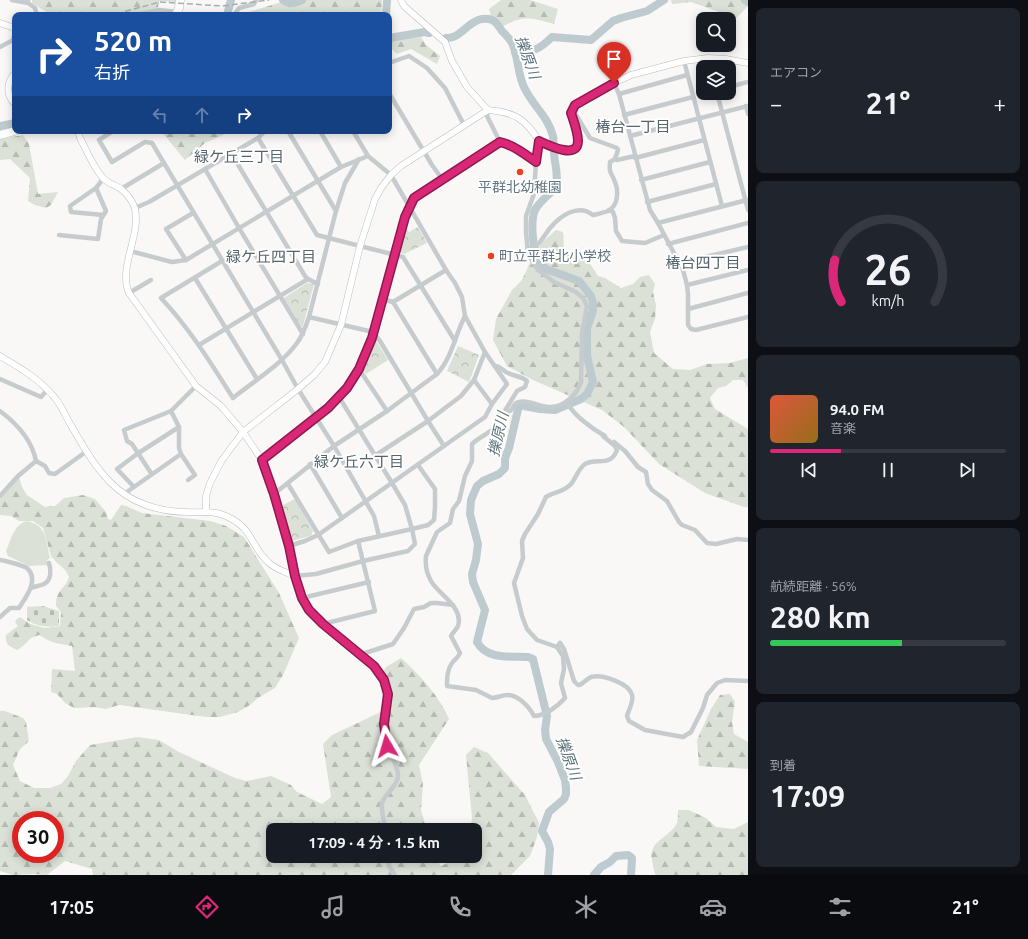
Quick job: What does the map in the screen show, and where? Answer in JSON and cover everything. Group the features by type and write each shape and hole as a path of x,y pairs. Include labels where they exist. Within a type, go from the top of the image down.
{"highway":[{"path":"177,12 180,0"},
{"path":"0,135 12,132"}],"street":[{"path":"12,0 28,2 35,8 36,12"},
{"path":"236,12 239,8 254,4 256,0"},
{"path":"401,0 404,6 446,42 452,61 467,88 488,110"},
{"path":"150,12 159,10 168,12"},
{"path":"0,23 12,27"},
{"path":"0,47 12,41"},
{"path":"392,62 408,56 427,68 445,88 464,125"},
{"path":"206,512 206,496 210,483 222,460 243,432 298,389 314,375 325,362 341,325 360,246 375,199 391,175 401,166 488,110 503,111 518,117 542,143 566,151 574,150 578,141 571,113 575,105 614,83 631,75 684,61 708,58 726,59 748,63"},
{"path":"684,61 722,206"},
{"path":"619,94 687,75"},
{"path":"12,78 9,81 8,90 12,101"},
{"path":"736,85 748,82"},
{"path":"614,83 619,94 647,202 683,270 687,285 688,325 691,329 696,330 748,317"},
{"path":"624,115 693,97"},
{"path":"392,98 442,179"},
{"path":"720,100 747,200 748,210"},
{"path":"630,136 747,106 748,114"},
{"path":"488,110 487,116 500,142 515,148 536,162"},
{"path":"573,110 590,138 617,148 618,150 615,159"},
{"path":"79,134 103,179 121,189 135,208 136,221 127,269 127,287 129,293 196,386 221,406 243,432 262,460 274,494 289,546 295,576 302,598 309,610 323,624 362,654 380,672 387,687 388,694 384,724 385,737 387,746 396,764 398,776 394,786 386,795 382,803 385,823"},
{"path":"108,134 99,140 112,162 145,142 152,143 298,389 334,446 374,516 379,536"},
{"path":"135,208 149,202 258,138 262,134"},
{"path":"290,134 336,212"},
{"path":"322,134 341,167"},
{"path":"289,546 318,535 365,500 392,483 485,417 492,404 507,384 485,352 466,316 462,297 455,283 391,175 368,156 355,134"},
{"path":"258,138 317,235 403,257 455,341"},
{"path":"530,247 537,244 552,226 566,214 576,210 588,212 593,216 609,210 617,201 618,194 616,183 609,171 610,162 615,159 635,157 704,140"},
{"path":"262,460 339,397 347,388 359,369 370,348 373,332 405,217 414,198 500,142"},
{"path":"503,414 509,412 514,404 520,401 549,407 568,404 579,388 581,382 582,334 587,306 583,298 576,292 554,282 538,270 528,254 530,247 526,232 526,216 534,194 536,162 542,143"},
{"path":"231,153 308,279 318,284"},
{"path":"130,251 172,262 186,260 341,167 368,156"},
{"path":"222,261 160,298 179,317 233,398 282,360 297,344 303,334 310,317 328,238 336,212 346,183 359,159"},
{"path":"641,180 710,162"},
{"path":"121,189 164,163"},
{"path":"205,169 303,334"},
{"path":"103,179 96,188 70,206 71,212 103,215"},
{"path":"647,202 716,184"},
{"path":"59,235 98,238 101,218 106,211 96,188"},
{"path":"658,223 747,200"},
{"path":"609,210 613,212 616,231 622,241 645,243 664,235"},
{"path":"186,260 166,229 193,213"},
{"path":"668,244 748,223"},
{"path":"679,263 748,247"},
{"path":"393,302 446,270"},
{"path":"687,285 748,270"},
{"path":"195,278 257,379"},
{"path":"199,345 308,279"},
{"path":"129,293 151,280"},
{"path":"688,309 748,293"},
{"path":"382,299 393,302 437,374"},
{"path":"274,494 334,446 360,430 437,374 449,357 460,326 466,316"},
{"path":"310,317 373,332 444,446"},
{"path":"376,455 428,421 461,396 474,380 485,352"},
{"path":"0,356 33,378 56,398 100,470 110,482 124,494 140,503 161,510 218,513 241,525 247,531 267,562 278,569 295,576 316,574 363,561 408,551 415,544 405,505 376,455 339,397"},
{"path":"494,366 498,366 510,374 525,379 527,382 524,387 517,391 493,429 472,444 472,462 465,476 459,501 453,509 450,523 437,532 426,556 426,570 431,581 453,605 458,618 458,627 451,636 460,653 458,658 451,664 447,676 447,686 476,690 492,698 506,694 512,695 530,708 534,716 539,716 551,710 565,698 561,683 564,669 563,656 558,647 537,640 527,629 522,616 514,583 523,558 522,541 546,497 567,488 585,464 591,462 605,462 615,456 617,450 615,446 576,414 568,404"},
{"path":"359,369 387,411"},
{"path":"0,379 41,397 47,390"},
{"path":"474,380 492,404"},
{"path":"151,473 137,454 132,444 127,441 124,430 171,412 196,386"},
{"path":"0,411 16,425 32,448 36,461 45,466 49,473 55,474 87,450"},
{"path":"171,412 179,427 179,448 181,454 195,475 188,480"},
{"path":"133,486 117,469 137,454 179,427"},
{"path":"603,436 610,438 625,451 638,468 646,472 648,484 652,490 667,501 682,525 695,530 711,544 737,539 748,540"},
{"path":"124,494 151,473 181,454"},
{"path":"0,496 18,476 36,461"},
{"path":"310,464 342,518"},
{"path":"288,484 329,552 358,541 428,525 434,520 435,489 418,465"},
{"path":"323,624 375,611 358,541"},
{"path":"0,560 27,568 31,574 31,588 19,608 10,608 0,617"},
{"path":"31,588 47,582 51,569 49,563"},
{"path":"302,598 369,582"},
{"path":"362,654 393,644 404,628 414,609 437,602 453,605"},
{"path":"558,647 560,643 564,649 576,684 580,685 589,678 596,676 610,678 621,684 633,695 633,700 627,714 629,721 645,730 660,733 683,737 689,734 703,708 707,695 718,683 725,680 748,681"},
{"path":"388,863 395,875"}],"green space":[{"path":"32,0 176,0 175,2 159,1 158,8 141,12 46,12 32,3"},
{"path":"288,0 382,0 381,12 249,12"},
{"path":"501,0 530,0 558,9 554,24 531,19 519,19 498,29 493,24 489,9"},
{"path":"671,0 748,0 748,6 736,18 736,12 719,12 691,2 672,4"},
{"path":"421,37 426,45 440,56 437,64 411,49 397,54 392,49 392,40"},
{"path":"163,134 225,134 205,143 185,160"},
{"path":"23,135 29,144 38,194 58,192 51,205 46,208 28,201 30,178 10,159 0,160 0,139"},
{"path":"404,225 409,232 418,227 427,243 404,254 398,251"},
{"path":"556,230 563,232 564,247 570,254 581,256 591,265 598,276 605,278 621,288 633,284 640,277 649,275 655,284 653,292 656,305 655,319 650,332 654,353 673,369 690,370 707,364 730,363 748,358 748,388 743,380 733,380 726,386 718,388 710,398 715,409 748,429 748,507 744,507 705,493 659,464 624,427 602,410 533,380 507,366 493,340 496,319 512,290 522,280 537,247"},
{"path":"307,283 314,284 303,326 301,326 284,298"},
{"path":"375,339 388,360 366,374 362,367"},
{"path":"458,346 479,355 469,382 447,371"},
{"path":"19,477 22,487 27,495 45,507 55,506 64,498 83,495 95,499 106,512 108,519 111,520 121,505 142,513 210,521 226,526 244,537 279,593 299,638 283,675 275,688 238,712 220,717 206,717 119,705 106,709 94,707 74,708 65,703 57,694 51,692 52,669 75,671 72,646 59,644 40,635 29,639 21,648 17,650 10,646 6,641 6,635 18,626 15,622 20,617 30,624 45,628 60,626 61,612 56,606 56,600 69,577 66,571 51,556 43,528 33,521 19,521 11,516 0,515 0,499"},
{"path":"295,499 313,531 311,536 291,541 281,506"},
{"path":"27,521 34,523 42,530 50,558 47,560 48,565 29,566 8,556 6,551 16,529 19,525"},
{"path":"43,606 59,611 59,626 43,626 27,620 27,607"},
{"path":"401,658 428,686 440,702 449,719 419,765 423,784 421,810 425,823 266,823 266,863 439,863 441,866 447,863 482,863 482,823 471,823 472,818 466,755 474,747 488,753 525,795 539,823 537,837 530,856 511,875 93,875 92,869 64,862 64,811 12,811 12,863 62,863 47,875 13,875 0,871 0,711 5,711 23,718 26,722 29,741 20,749 13,765 20,781 34,788 50,788 61,784 68,776 76,761 90,745 138,737 159,740 179,752 235,778 247,781 271,776 291,785 297,792 322,804 331,797 323,744 332,735 385,710 379,679 386,667"},
{"path":"730,694 735,702 732,722 734,734 748,742 748,769 699,766 697,740 711,709 720,695"},
{"path":"678,810 689,810 706,818 716,827 734,829 748,822 748,875 656,875 652,860 653,848 656,843 674,828 677,823"}],"waterway":[{"path":"228,12 231,0"},
{"path":"283,0 288,3 302,0"},
{"name":"擽原川","path":"386,12 387,0"},
{"path":"515,52 535,49 543,45 552,37 591,40 613,21 647,11 664,0"},
{"name":"擽原川","path":"446,38 452,38 472,23 485,19 495,22 512,43 516,54 522,84 544,117 550,129 553,138 557,172 556,187 539,204 533,215 533,235 536,255 539,262 546,269 579,281 591,296 593,303 593,311 587,328 587,356 593,382 587,394 581,399 555,410 519,405 509,448 505,458 505,468 499,474 483,481 477,486 471,500 470,514 478,544 472,574 473,582 485,610 477,642 481,648 493,654 507,657 528,657 533,659 547,716 545,730 546,739 558,762 565,780 566,794 564,799 549,812 542,831 550,849 548,875"},
{"name":"擽原川","path":"392,38 425,32 429,33"},
{"path":"0,126 12,124"},
{"name":"擽原川","path":"594,875 601,867 610,862 616,856 628,855 632,858 631,875"}],"railway":[{"path":"123,12 160,2 222,6 269,0"}],"place":[{"name":"平群北幼稚園","path":"520,172"},
{"name":"町立平群北小学校","path":"491,256"}],"district":[{"name":"椿台一丁目","path":"633,126"},
{"name":"緑ケ丘三丁目","path":"239,156"},
{"name":"緑ケ丘四丁目","path":"271,256"},
{"name":"椿台四丁目","path":"703,262"},
{"name":"緑ケ丘六丁目","path":"359,461"}],"route":[{"path":"387,746 384,724 388,694 384,680 380,672 362,654 352,648 323,624 309,610 302,598 274,494 262,460 328,408 347,388 359,369 370,348 373,332 405,217 414,198 500,142 515,148 536,162 539,141 566,151 574,150 578,141 571,113 575,105 614,83"}]}
